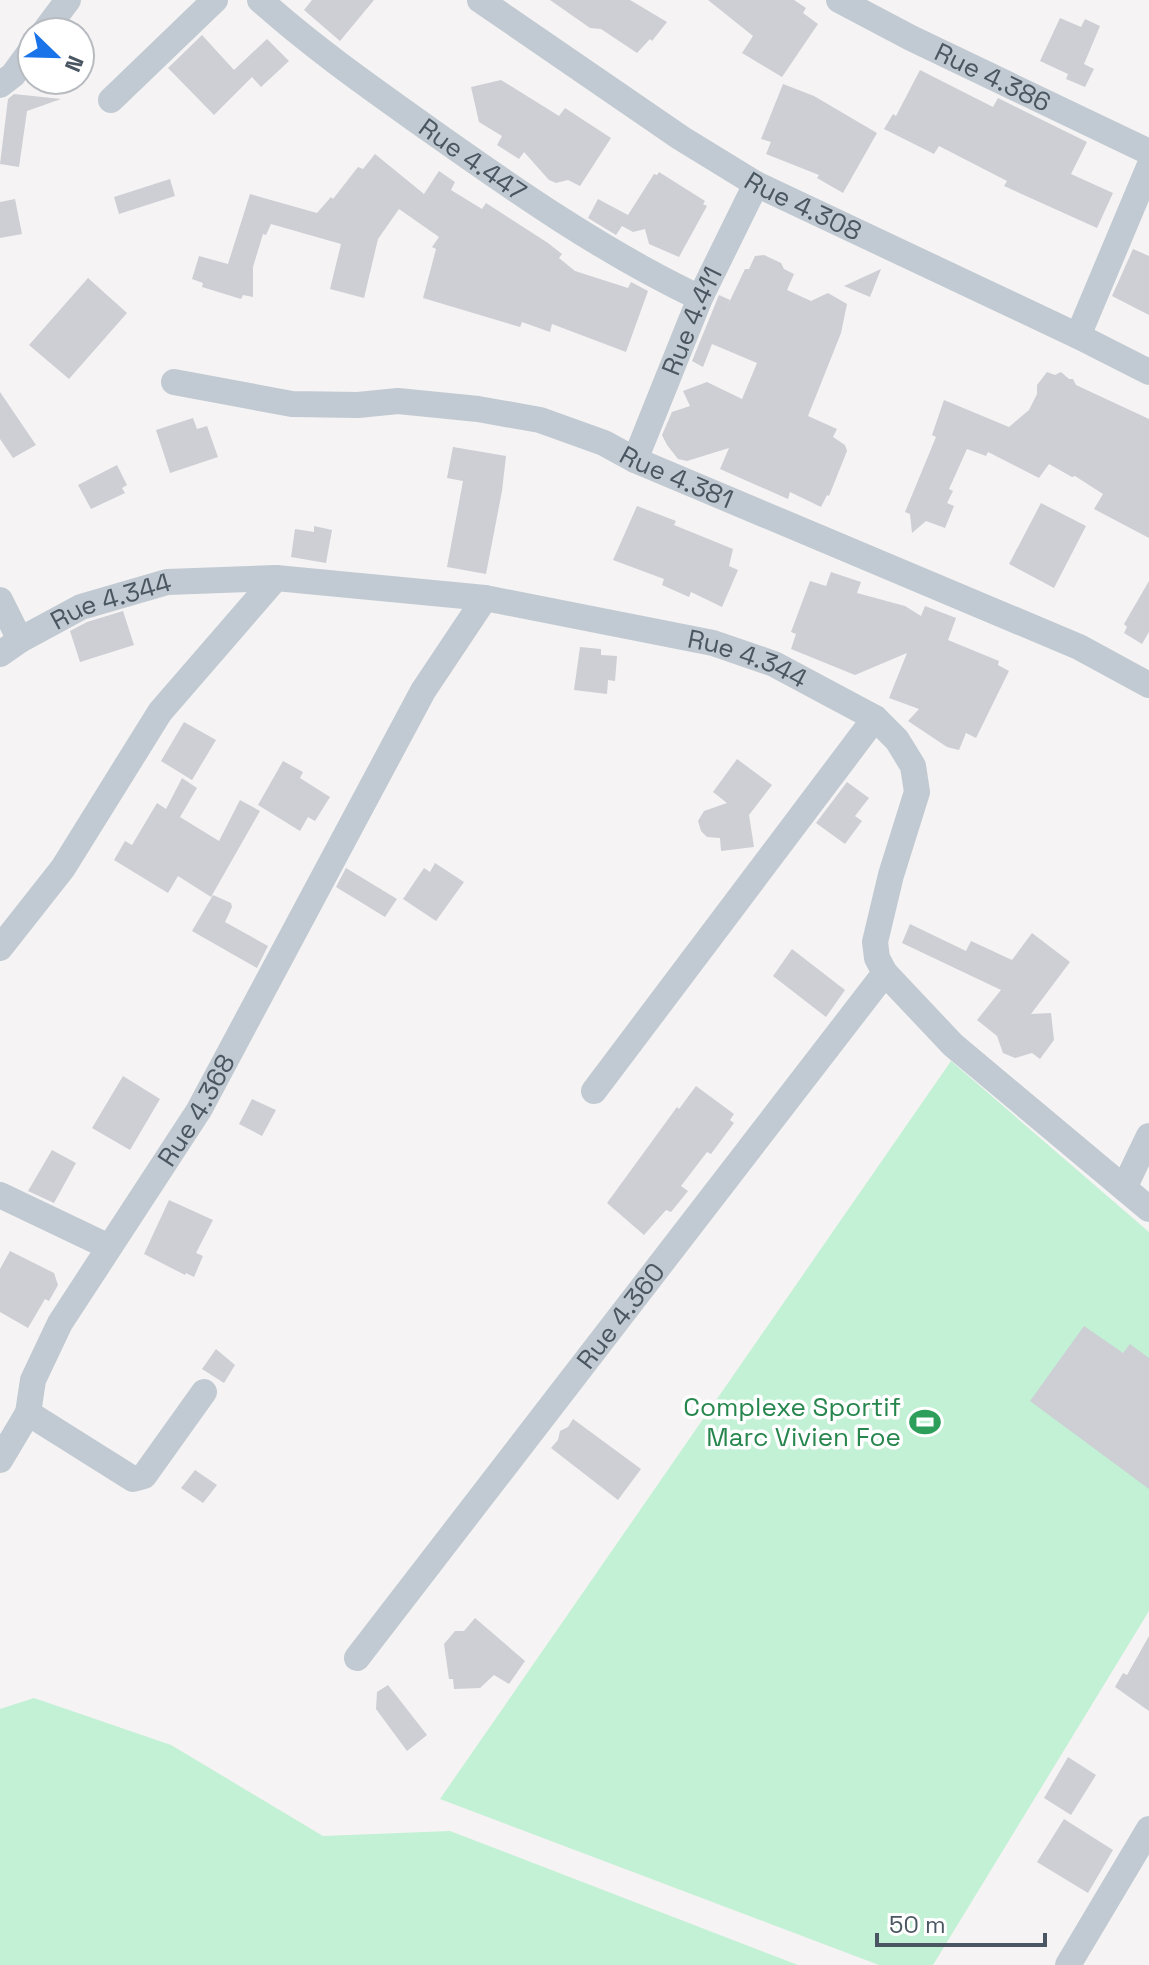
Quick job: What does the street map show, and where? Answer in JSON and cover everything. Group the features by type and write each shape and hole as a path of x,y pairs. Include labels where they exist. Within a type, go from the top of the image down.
{"street":[{"path":"111,100 215,0"},
{"name":"Rue 4.447","path":"260,0 308,43 484,169 646,272 700,298"},
{"name":"Rue 4.308","path":"480,0 681,138 756,184 1149,372"},
{"name":"Rue 4.386","path":"839,0 925,45 1149,152"},
{"path":"0,85 16,71"},
{"path":"1078,336 1149,167"},
{"name":"Rue 4.411","path":"635,460 700,298 756,184"},
{"name":"Rue 4.381","path":"174,382 292,404 358,405 398,401 478,409 540,420 604,443 635,460 1079,647 1149,685"},
{"path":"0,948 63,868 160,712 276,578"},
{"name":"Rue 4.344","path":"10,647 81,607 167,582 276,578 485,598 713,643 774,664 875,718 897,740 913,766 917,792 891,875 875,942 877,958 885,973"},
{"name":"Rue 4.368","path":"0,1460 28,1413 33,1380 60,1323 199,1110 423,691 485,598"},
{"path":"0,600 10,647"},
{"path":"594,1091 875,718"},
{"path":"885,973 953,1045 1149,1209"},
{"name":"Rue 4.360","path":"357,1658 885,973"},
{"path":"1124,1188 1149,1136"},
{"path":"0,1195 109,1247"},
{"path":"0,1422 28,1413 133,1479 144,1476 204,1392"},
{"path":"1068,1965 1149,1829"}],"green space":[{"name":"Complexe Sportif Marc Vivien Foe","path":"951,1061 1149,1232 1149,1611 933,1965 879,1965 440,1799"},
{"path":"34,1698 171,1745 323,1836 450,1831 798,1965 0,1965 0,1709"}],"building":[{"path":"312,0 374,0 340,41 304,10"},
{"path":"550,0 630,0 667,22 652,41 650,39 637,53 601,29 590,28"},
{"path":"708,0 794,0 806,8 803,13 818,24 782,77 742,53 753,36"},
{"path":"1060,18 1081,27 1085,19 1100,26 1084,64 1094,69 1085,87 1066,79 1068,74 1040,61"},
{"path":"202,35 234,70 267,39 289,61 261,87 252,77 214,115 168,68"},
{"path":"920,70 993,107 998,98 1087,142 1071,174 1113,193 1097,228 1004,186 1007,181 939,146 934,154 884,129 893,114 896,116"},
{"path":"501,80 559,116 565,108 611,138 580,186 568,180 556,183 549,180 524,152 519,159 497,145 502,136 479,122 471,87"},
{"path":"783,84 814,96 877,133 843,193 817,178 819,175 766,154 771,142 761,139"},
{"path":"14,94 61,99 27,111 19,167 0,164 8,99"},
{"path":"375,154 424,194 439,171 455,182 451,190 482,209 486,203 548,243 562,254 559,258 575,271 628,288 631,282 648,291 626,352 552,324 550,332 522,322 520,327 423,298 436,249 432,247 439,237 399,209 378,239 364,298 330,289 341,244 271,224 266,235 263,234 253,267 253,297 243,295 241,299 202,287 203,283 192,279 199,256 228,264 250,194 317,213 331,197 333,199 358,167 363,169"},
{"path":"659,172 705,201 703,204 707,206 679,257 649,244 645,229 633,232 622,226 616,235 588,218 598,199 628,215 654,174"},
{"path":"170,179 175,196 119,214 114,197"},
{"path":"15,199 22,234 0,238 0,202"},
{"path":"1133,249 1149,256 1149,315 1112,296"},
{"path":"764,255 794,274 787,290 811,301 828,293 847,304 841,333 808,416 837,429 833,437 845,445 847,451 829,496 821,507 790,492 788,499 720,469 729,448 687,461 678,459 662,435 672,412 690,406 683,391 707,382 742,399 757,363 712,344 703,367 692,361 719,295 730,300 726,309 745,269 749,269 755,256"},
{"path":"881,269 870,297 844,286"},
{"path":"88,278 127,313 69,379 29,345"},
{"path":"1047,372 1055,375 1061,372 1073,379 1076,385 1149,419 1149,538 1094,509 1103,494 1075,476 1049,464 1039,478 988,452 986,456 967,449 949,489 953,491 947,503 954,506 945,528 926,521 912,533 910,514 905,512 936,437 932,435 944,400 1009,427 1029,410 1037,394 1037,385"},
{"path":"0,392 36,445 13,458 0,439"},
{"path":"193,418 197,429 207,426 218,457 170,473 156,430"},
{"path":"453,447 506,456 486,574 447,567 463,481 447,478"},
{"path":"117,465 127,485 122,488 125,493 91,509 78,485"},
{"path":"1041,503 1086,526 1054,588 1009,564"},
{"path":"637,506 733,549 729,566 738,570 722,607 691,592 689,597 662,585 664,579 613,560"},
{"path":"314,526 332,530 326,563 291,557 295,529 314,532"},
{"path":"831,572 861,582 857,593 905,606 921,616 925,606 956,618 948,640 999,661 998,665 1009,671 976,738 966,733 959,750 947,747 908,721 919,709 889,698 907,653 855,675 791,649 796,634 791,632 810,581 826,586"},
{"path":"1149,581 1149,632 1142,644 1124,633 1127,627 1124,624"},
{"path":"123,611 134,645 80,662 70,631 87,622"},
{"path":"580,647 601,649 601,655 617,656 615,681 608,680 607,694 574,690"},
{"path":"184,722 216,740 192,780 161,761"},
{"path":"737,759 772,785 749,815 754,847 721,851 720,838 707,837 698,821 704,811 727,803 713,792"},
{"path":"283,761 303,772 300,778 330,797 315,821 308,817 300,831 258,805"},
{"path":"182,778 197,788 180,817 219,841 240,800 260,811 211,897 178,876 168,893 114,860 125,841 132,845 157,803 166,809"},
{"path":"847,782 869,798 855,816 862,821 845,844 816,823"},
{"path":"435,863 464,882 436,921 403,899 424,868 430,872"},
{"path":"346,868 397,899 385,917 336,887"},
{"path":"213,895 231,903 225,922 268,946 257,968 192,931"},
{"path":"910,924 966,951 971,941 1012,960 1032,933 1070,962 1031,1014 1051,1013 1054,1040 1040,1059 1032,1053 1015,1058 1003,1053 997,1036 977,1020 1001,990 902,943"},
{"path":"792,949 845,990 826,1017 773,976"},
{"path":"123,1076 160,1099 130,1150 92,1128"},
{"path":"696,1086 734,1114 730,1120 734,1123 681,1186 688,1191 671,1212 666,1210 644,1235 607,1203 677,1107 679,1109"},
{"path":"252,1099 276,1110 262,1136 239,1124"},
{"path":"52,1150 76,1163 54,1203 28,1191"},
{"path":"169,1200 213,1220 196,1253 203,1256 194,1277 144,1254"},
{"path":"10,1251 54,1273 58,1285 49,1301 45,1299 28,1328 0,1312 0,1269"},
{"path":"1084,1326 1123,1353 1130,1344 1149,1358 1149,1489 1030,1401"},
{"path":"216,1349 235,1365 224,1383 202,1369"},
{"path":"573,1419 641,1469 618,1500 551,1448 558,1440 560,1431 568,1427"},
{"path":"195,1470 217,1485 203,1503 181,1488"},
{"path":"475,1618 525,1661 509,1684 494,1675 480,1688 454,1689 453,1679 449,1679 444,1644 455,1631 464,1631"},
{"path":"1149,1636 1149,1711 1115,1687 1123,1673 1127,1675"},
{"path":"388,1685 427,1735 407,1751 376,1709 377,1692"},
{"path":"1068,1757 1096,1775 1071,1815 1044,1798"},
{"path":"1064,1819 1113,1850 1088,1893 1037,1862"}],"place":[{"name":"Complexe Sportif Marc Vivien Foe","path":"925,1422"}]}
